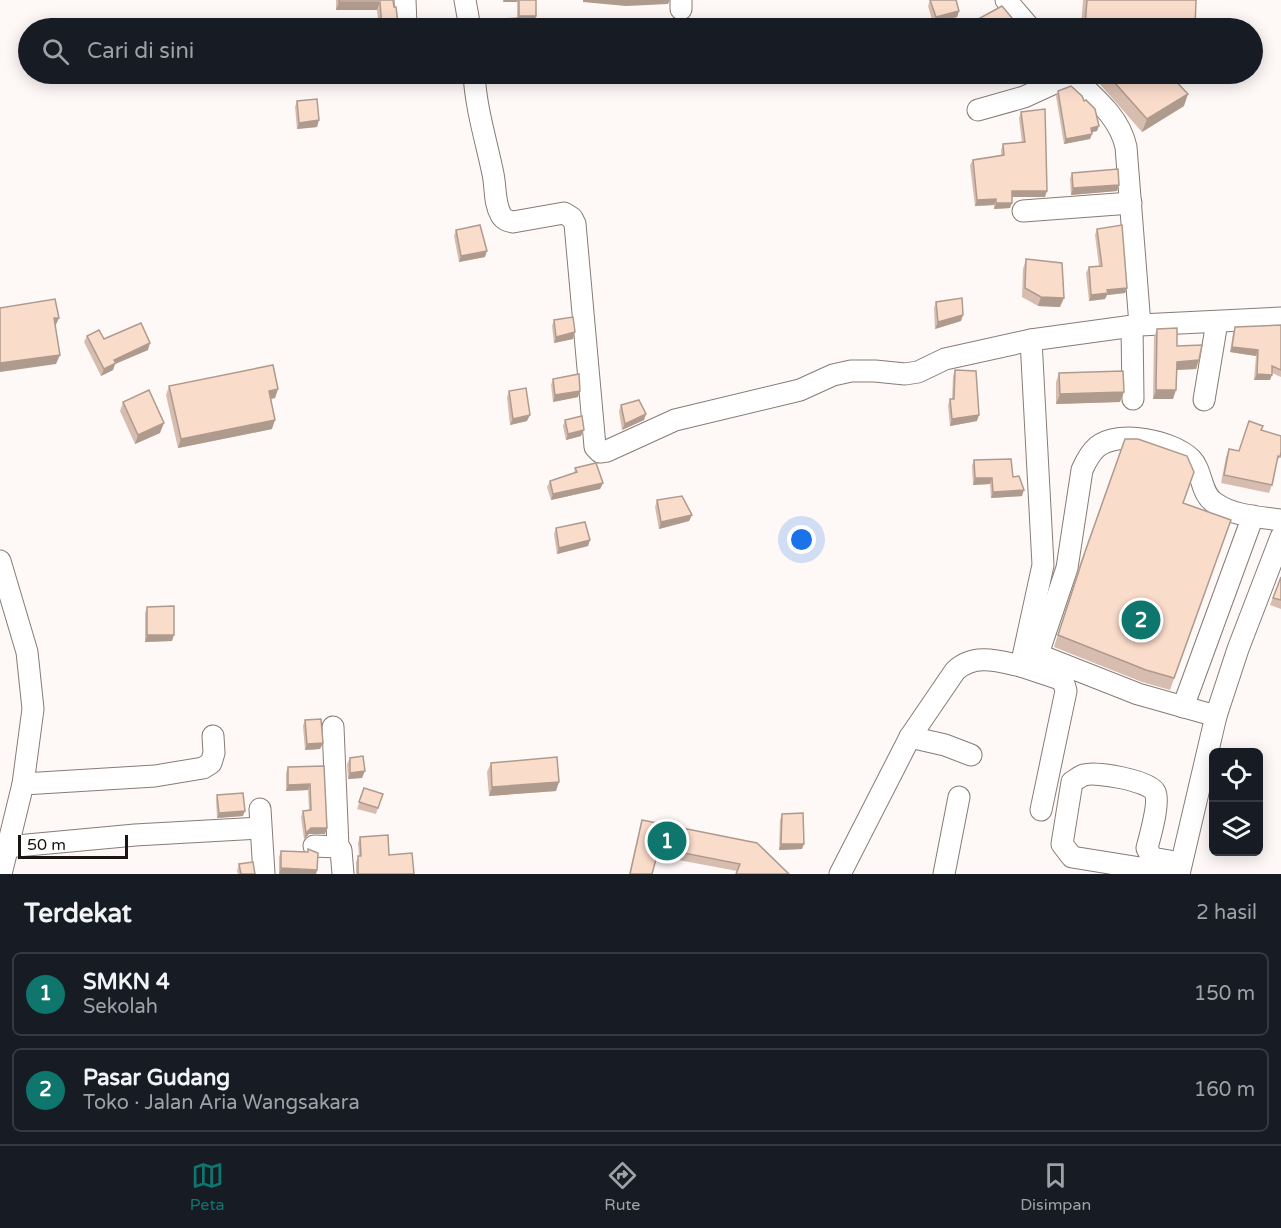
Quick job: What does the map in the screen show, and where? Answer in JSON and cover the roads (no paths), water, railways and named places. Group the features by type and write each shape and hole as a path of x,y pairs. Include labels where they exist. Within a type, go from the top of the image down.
{"street":[{"path":"405,0 406,18"},
{"path":"465,0 468,18"},
{"path":"1006,0 1021,18"},
{"path":"475,84 480,120 501,215 505,220 513,222 564,213 572,218 575,224 595,447 600,452 608,451 675,420 800,390 833,375 851,371 875,370 905,374 918,372 945,359 1031,340 1136,325 1281,318"},
{"path":"978,110 1024,97 1051,84"},
{"path":"1081,84 1117,123 1123,136 1131,203 1136,325 1133,399"},
{"path":"1023,211 1131,203"},
{"path":"1204,400 1216,322"},
{"path":"1021,666 1043,565 1031,340"},
{"path":"1216,716 1138,694 1044,657 1039,651 1066,568 1082,470 1089,456 1098,446 1116,438 1134,437 1179,450 1192,460 1211,502 1226,510 1281,520"},
{"path":"1183,707 1254,516"},
{"path":"1179,870 1216,716 1238,648 1281,537"},
{"path":"0,561 27,652 33,709 23,784 1,874"},
{"path":"840,874 910,737 954,671 972,660 1021,666 1060,679 1064,684 1066,692 1041,810"},
{"path":"333,727 338,847 342,854 343,874"},
{"path":"23,784 155,776 204,768 211,763 214,753 213,736"},
{"path":"910,737 945,745 971,755"},
{"path":"1098,773 1148,785 1155,792 1157,801 1147,848 1152,858 1179,870 1072,857 1062,844 1072,782 1084,775 1098,773"},
{"path":"944,874 959,797"},
{"path":"6,847 135,835 260,819 264,874"},
{"path":"314,846 338,847"}],"place":[{"name":"Pasar Gudang","path":"1141,620"},
{"name":"SMKN 4","path":"667,841"}]}
